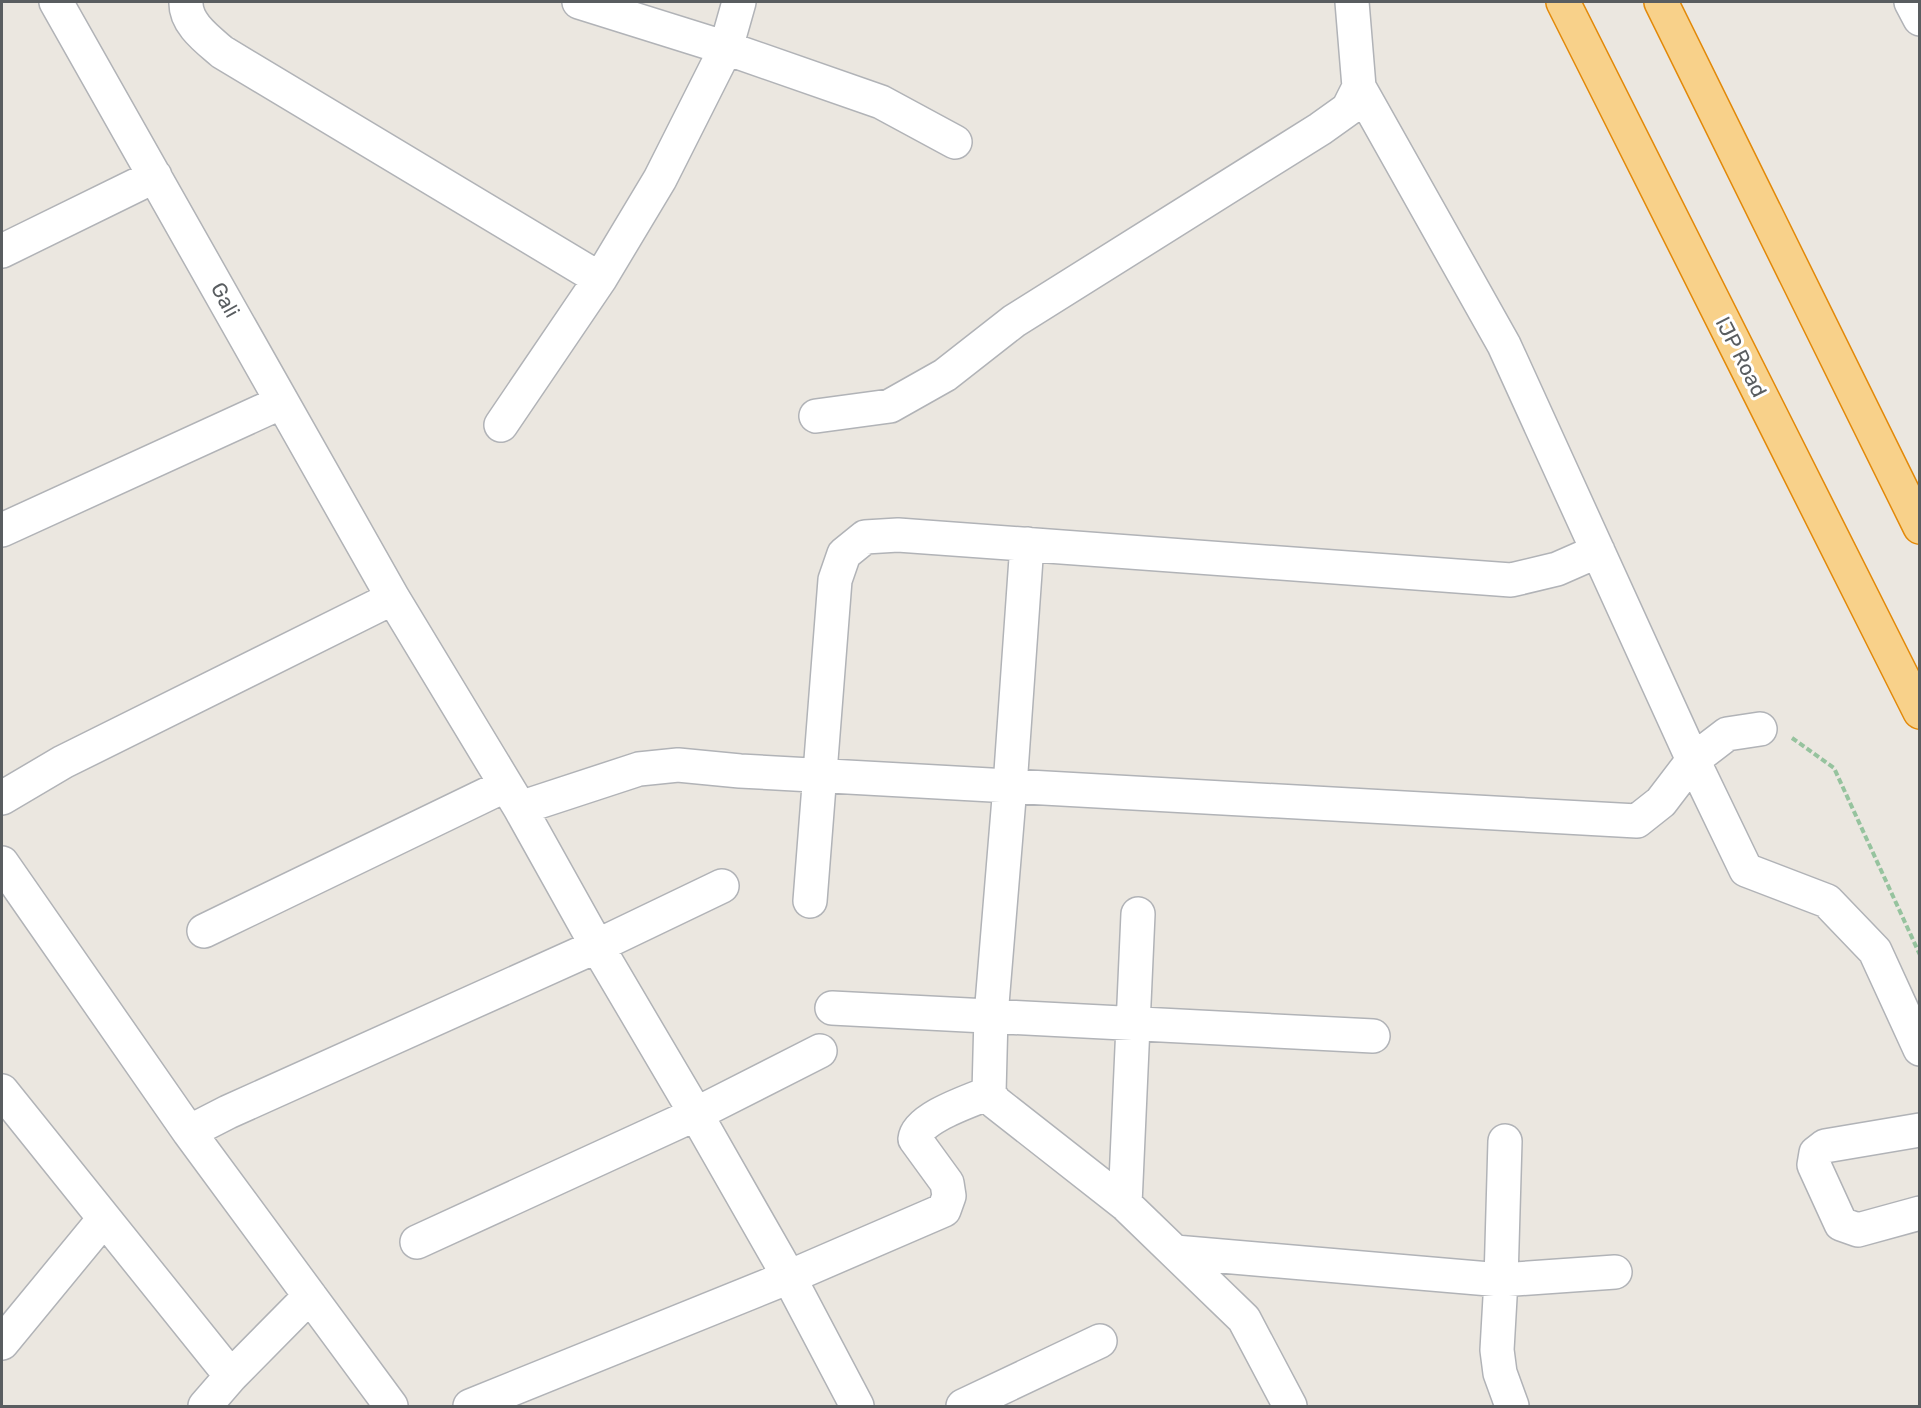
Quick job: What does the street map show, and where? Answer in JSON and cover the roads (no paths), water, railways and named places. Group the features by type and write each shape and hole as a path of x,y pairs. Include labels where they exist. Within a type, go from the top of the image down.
{"highway":[{"name":"IJP Road","path":"1563,2 1920,712"},
{"path":"1661,2 1920,527"}],"street":[{"name":"Gali","path":"56,2 393,598 513,797 789,1277 857,1407"},
{"path":"186,2 185,11 198,30 222,52 600,279"},
{"path":"579,2 726,48 880,102 955,142"},
{"path":"501,425 600,279 660,179 726,48 739,2"},
{"path":"1352,2 1359,87 1504,345 1693,760 1746,870 1827,901 1875,951 1920,1049"},
{"path":"1911,2 1920,19"},
{"path":"816,416 890,406 945,375 1014,321 1320,129 1348,109 1359,87"},
{"path":"2,251 155,176"},
{"path":"2,530 282,402"},
{"path":"810,901 835,580 844,554 865,537 898,535 1510,580 1557,569 1598,550"},
{"path":"1026,544 1010,786 991,1016 989,1093 995,1102 1125,1204 1245,1319 1290,1407"},
{"path":"2,798 63,762 393,598"},
{"path":"204,931 513,797 639,769 678,765 740,771 1637,821 1661,802 1693,760 1727,734 1760,729"},
{"path":"2,863 189,1132 391,1407"},
{"path":"189,1132 228,1112 597,946 722,886"},
{"path":"1125,1204 1138,914"},
{"path":"832,1008 1373,1036"},
{"path":"417,1242 696,1114 820,1051"},
{"path":"2,1091 231,1376"},
{"path":"470,1407 789,1277 944,1210 950,1196 947,1183 915,1139 915,1132 925,1122 989,1093"},
{"path":"1920,1130 1826,1146 1816,1153 1814,1165 1841,1224 1858,1230 1920,1213"},
{"path":"1505,1141 1497,1350 1500,1373 1512,1407"},
{"path":"2,1343 104,1219"},
{"path":"1175,1252 1501,1280 1615,1272"},
{"path":"205,1407 231,1376 310,1296"},
{"path":"963,1407 1100,1341"}]}
